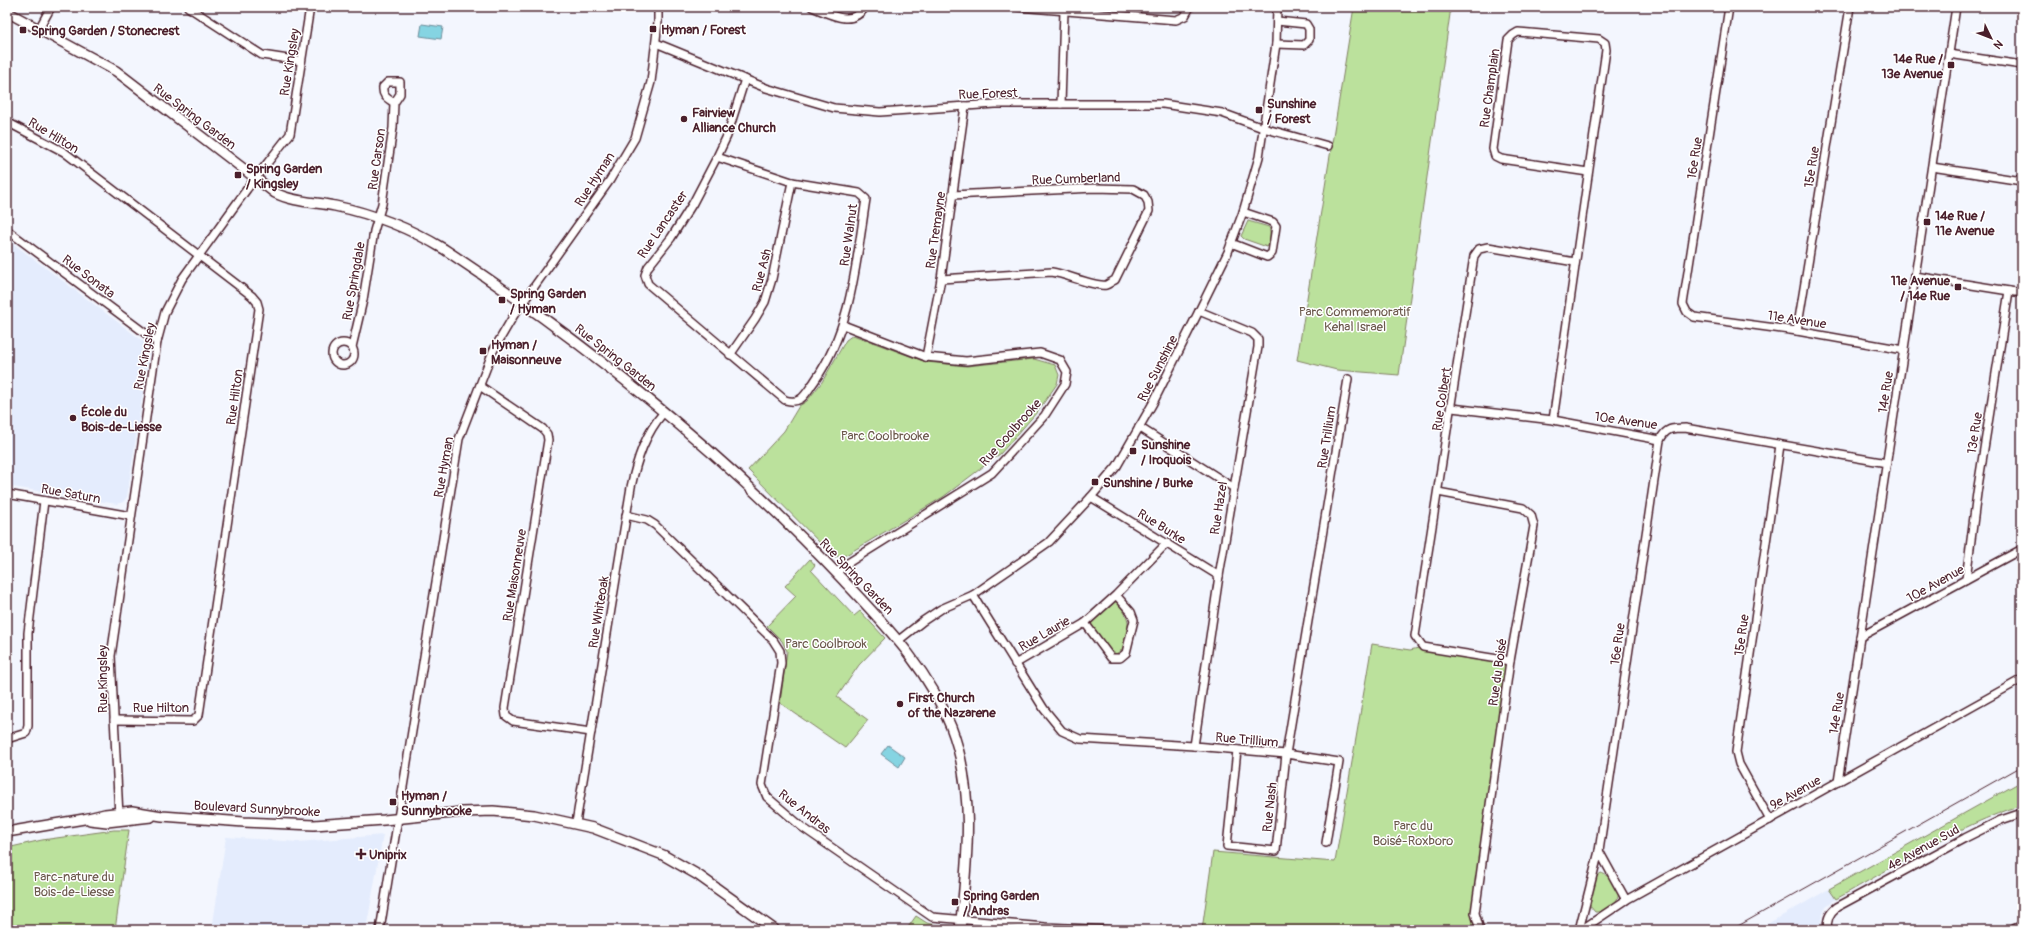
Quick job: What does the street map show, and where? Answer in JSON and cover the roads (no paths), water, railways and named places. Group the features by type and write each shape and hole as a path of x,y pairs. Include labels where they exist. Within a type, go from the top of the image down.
{"main road":[{"path":"2015,930 2022,927"}],"street":[{"path":"39,29 51,7"},
{"path":"188,7 262,54 301,61"},
{"name":"Rue Kingsley","path":"119,817 111,656 157,342 166,312 182,279 255,178 290,134 310,7"},
{"name":"Rue Hyman","path":"380,930 459,439 493,351 522,304 610,180 635,138 652,82 658,7"},
{"path":"812,7 845,19 854,18 861,14 865,7"},
{"path":"1018,7 1064,11 1104,10 1176,20 1185,16 1190,7"},
{"name":"Rue Sunshine","path":"899,640 941,609 973,595 1049,542 1092,497 1117,466 1153,403 1199,311 1243,212 1259,157 1276,44 1278,7"},
{"name":"16e Rue","path":"1687,312 1683,304 1729,7"},
{"name":"15e Rue","path":"1797,331 1850,7"},
{"name":"14e Rue","path":"1838,782 1956,7"},
{"path":"1061,104 1064,11"},
{"name":"Rue Spring Garden","path":"7,12 111,68 268,189 282,196 347,208 378,218 435,243 622,377 755,492 836,572 899,640 921,669 936,694 951,727 960,760 966,792 968,823 960,930"},
{"path":"1276,44 1304,45 1309,40 1309,29 1306,24 1277,21"},
{"name":"Rue Champlain","path":"1553,420 1606,50 1605,43 1599,39 1518,32 1513,34 1508,40 1493,149 1495,156 1501,159 1588,172"},
{"name":"Rue Forest","path":"656,43 766,88 834,108 880,112 995,104 1164,104 1222,113 1263,128 1328,146"},
{"path":"1949,54 2022,65"},
{"name":"Rue Lancaster","path":"745,79 727,136 717,157 693,203 671,238 648,266 645,275 648,284 785,400"},
{"name":"Rue Carson","path":"378,218 393,128 394,103"},
{"name":"Rue Tremayne","path":"926,358 941,279 965,106"},
{"name":"Rue Hilton","path":"7,122 64,152 252,296 257,302 259,309 198,714 193,721 114,720"},
{"name":"Rue Walnut","path":"717,157 792,182 859,193 866,199 851,295 843,324 826,365 801,400 793,403 785,400"},
{"path":"1932,167 2022,181"},
{"name":"Rue Ash","path":"730,355 756,319 765,302 772,279 792,182"},
{"name":"Rue Cumberland","path":"941,279 1052,272 1064,274 1096,284 1106,285 1115,280 1149,211 1148,202 1144,195 1133,189 1095,188 952,195"},
{"path":"1230,244 1267,257 1272,254 1276,226 1273,222 1243,212"},
{"name":"Rue Springdale","path":"352,348 363,300 373,238 378,218"},
{"name":"Rue Sonata","path":"7,230 157,342"},
{"name":"Rue Colbert","path":"1510,662 1423,647 1415,636 1452,408 1474,256 1479,249 1488,247 1575,262"},
{"path":"1915,276 2022,293"},
{"name":"13e Rue","path":"1966,579 1976,493 2009,291"},
{"name":"Rue Hazel","path":"1194,746 1219,576 1258,346 1258,339 1252,334 1199,311"},
{"name":"11e Avenue","path":"1687,312 1694,316 1797,331 1904,350"},
{"name":"Rue Coolbrooke","path":"836,572 992,473 1045,415 1065,384 1067,372 1060,360 1040,353 966,361 926,358 843,324"},
{"name":"Rue Trillium","path":"973,595 1052,721 1062,731 1080,739 1194,746 1286,754 1348,379"},
{"name":"Rue Maisonneuve","path":"480,386 543,429 547,434 548,440 505,708 506,716 513,721 591,732"},
{"name":"10e Avenue","path":"1452,408 1553,420 1660,440 1663,434 1670,428 1684,428 1887,463"},
{"name":"Rue Whiteoak","path":"576,823 632,482 638,456 652,428 664,412"},
{"path":"1139,427 1234,488"},
{"name":"16e Rue","path":"1580,930 1599,851 1660,440"},
{"name":"15e Rue","path":"1770,820 1739,764 1736,752 1780,445"},
{"name":"Rue du Boisé","path":"1438,492 1523,508 1531,515 1534,526 1510,662 1475,913 1480,930"},
{"name":"Rue Saturn","path":"7,494 131,516"},
{"name":"Rue Burke","path":"1092,497 1219,576"},
{"path":"7,739 26,733 28,726 28,633 44,501"},
{"name":"Rue Andras","path":"626,515 647,520 655,525 773,640 780,651 781,663 762,785 767,797 802,827 929,916 940,919 1045,928 1113,930"},
{"name":"Rue Laurie","path":"1015,664 1085,623 1116,595 1167,543"},
{"name":"10e Avenue","path":"1860,637 2022,549"},
{"name":"Rue Laurie","path":"1085,623 1111,658 1120,658 1126,653 1134,620 1131,612 1116,595"},
{"name":"9e Avenue","path":"1580,930 1626,900 2022,679"},
{"name":"Rue Nash","path":"1237,750 1226,846 1276,851 1286,754"},
{"path":"1286,754 1339,762 1326,844"},
{"name":"Boulevard Sunnybrooke","path":"7,832 84,819 119,817 132,811 162,816 314,825 453,812 493,811 534,815 576,823 629,840 677,862 708,882 775,930"},
{"name":"4e Avenue Sud","path":"1828,930 1827,925 1829,916 1837,907 1965,838 2001,820 2022,813"},
{"path":"1599,851 1626,900"}],"water":[{"path":"422,24 443,27 441,39 420,36"},
{"path":"888,745 905,757 899,767 881,754"}],"tram line":[{"path":"1731,930 2022,766"}],"place":[{"name":"Hyman / Forest","path":"653,29"},
{"name":"Spring Garden / Stonecrest","path":"23,30"},
{"name":"14e Rue / 13e Avenue","path":"1951,65"},
{"name":"Sunshine / Forest","path":"1259,110"},
{"name":"Fairview Alliance Church","path":"684,119"},
{"name":"Spring Garden / Kingsley","path":"238,175"},
{"name":"14e Rue / 11e Avenue","path":"1927,222"},
{"name":"11e Avenue / 14e Rue","path":"1958,287"},
{"name":"Spring Garden / Hyman","path":"502,300"},
{"name":"Hyman / Maisonneuve","path":"483,351"},
{"name":"École du Bois-de-Liesse","path":"73,418"},
{"name":"Sunshine / Iroquois","path":"1133,451"},
{"name":"Sunshine / Burke","path":"1095,482"},
{"name":"First Church of the Nazarene","path":"900,704"},
{"name":"Hyman / Sunnybrooke","path":"393,802"},
{"name":"Uniprix","path":"361,854"},
{"name":"Spring Garden / Andras","path":"955,902"}],"park label":[{"name":"Parc Commemoratif Kehal Israel","path":"1355,318"},
{"name":"Parc Coolbrooke","path":"885,435"},
{"name":"Parc Coolbrook","path":"826,643"},
{"name":"Parc du Boisé-Roxboro","path":"1413,832"},
{"name":"Parc-nature du Bois-de-Liesse","path":"74,884"}]}
